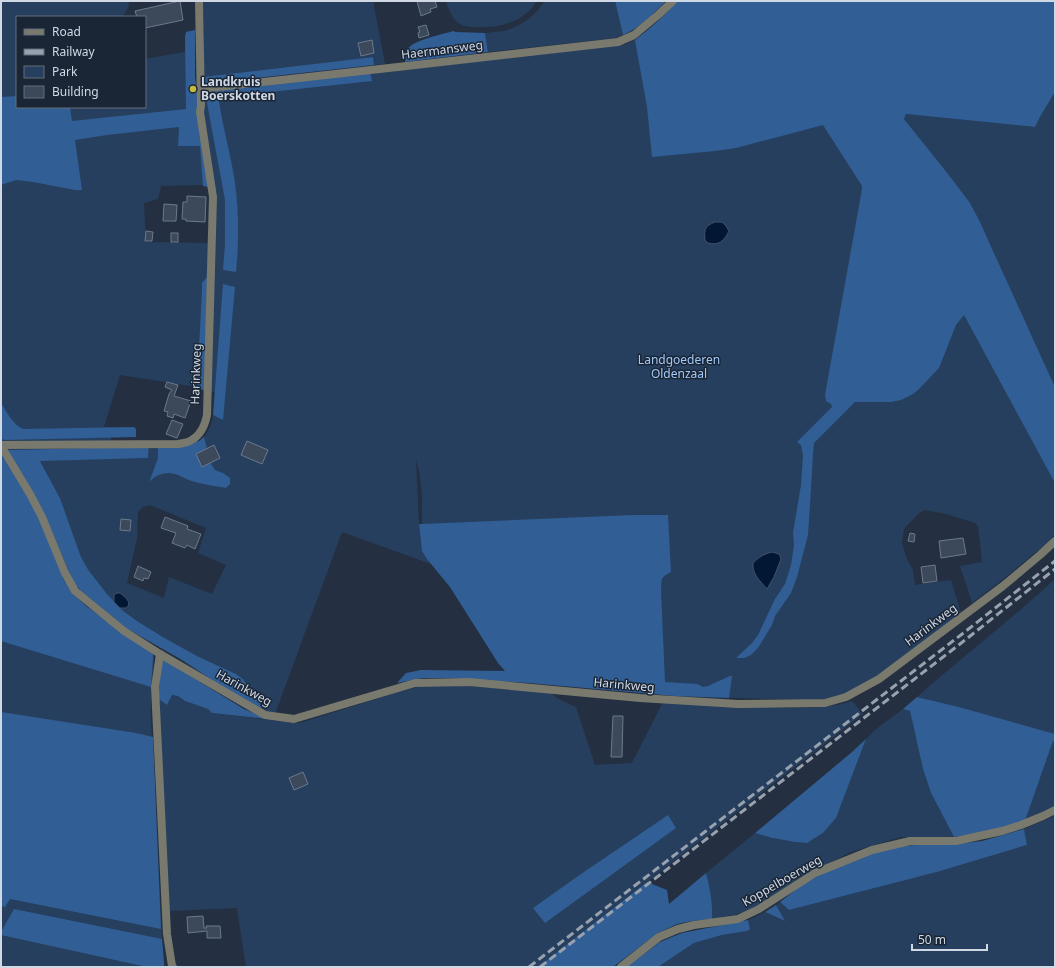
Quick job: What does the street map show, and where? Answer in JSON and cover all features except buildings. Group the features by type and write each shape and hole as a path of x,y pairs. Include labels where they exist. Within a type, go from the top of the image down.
{"street":[{"path":"199,1 200,89"},
{"name":"Haermansweg","path":"200,89 618,42 634,35 658,16 672,1"},
{"name":"Harinkweg","path":"1,445 178,444 195,438 205,424 207,414 213,197 200,112 200,89"},
{"name":"Harinkweg","path":"1,445 42,517 65,573 75,591 124,631 160,654 265,715 294,719 416,683 469,682 640,698 738,704 824,703 846,697 879,679 1003,586 1055,541"},
{"path":"160,654 155,687 167,934 173,967"},
{"name":"Koppelboerweg","path":"621,967 659,937 678,929 694,925 738,919 759,910 815,873 872,850 910,840 956,841 971,838 1021,826 1055,810"}],"green space":[{"name":"Landgoederen Oldenzaal","path":"1,1 128,1 129,6 123,16 16,16 16,108 146,108 146,59 185,52 186,32 195,30 195,77 197,93 210,93 626,44 648,31 679,1 823,125 912,129 904,119 906,114 1035,127 1055,92 1055,387 983,228 1055,458 1055,534 1046,544 972,603 960,566 982,562 978,526 975,523 946,514 925,510 921,512 904,529 902,543 907,559 913,570 915,585 951,580 961,613 858,690 827,699 809,700 675,696 450,587 431,564 342,532 275,714 263,711 258,699 243,679 236,674 197,656 137,621 122,610 120,608 123,608 114,598 114,602 98,584 81,557 60,498 40,460 148,458 149,445 158,445 158,458 149,481 160,474 165,473 176,475 200,484 226,488 223,473 215,470 210,464 204,437 208,432 212,421 215,392 205,391 197,387 120,375 104,427 111,427 111,447 7,450 39,519 64,580 72,593 84,607 153,655 154,658 151,722 164,967 1,967","holes":["161,186 212,186 208,243 146,242 144,203 158,199","416,460 419,470 422,494 422,545 419,524","150,505 206,528 198,553 226,565 212,594 169,577 164,598 127,583 137,538 138,512 143,507"]},
{"path":"203,1 373,1 385,64 374,65 373,57 202,77 204,42"},
{"path":"446,1 537,1 526,14 512,22 496,26 470,27 456,21 449,10"},
{"path":"544,1 615,1 623,35 616,38 488,52 485,33 504,31 516,27 532,16"},
{"path":"1055,579 1055,734 959,707 917,697 1021,609"},
{"path":"464,686 550,692 557,698 576,707 595,765 632,763 663,702 816,708 852,701 863,714 538,967 246,967 237,908 169,911 159,699 173,695 208,709 212,713 295,723 303,722 398,692 418,687"},
{"path":"903,709 910,711 923,769 931,793 954,837 941,839 901,837 851,852 815,870 755,908 712,919 711,896 706,873 755,833 772,838 807,843 823,833 836,818 866,739 876,729"},
{"path":"1053,741 1055,741 1055,806 1025,821"},
{"path":"1055,816 1055,967 658,967 694,943 722,935 747,931 750,928 748,920 765,912 784,921 776,905 780,902 789,910 937,872 1027,845 1024,829"}],"shaded area":[{"path":"615,1 666,1 641,25 623,35"},
{"path":"678,1 1055,1 1055,92 1035,127 906,114 904,119 970,203 1055,387 1055,483 964,315 956,325 939,368 918,390 901,400 891,402 855,402 814,443 808,535 797,577 791,593 775,616 772,625 758,648 751,655 744,658 736,658 758,635 775,599 785,584 791,565 794,545 793,533 801,485 803,455 801,445 797,442 832,407 831,404 826,401 825,395 862,186 823,125 736,148 652,157 647,107 635,40 647,31"},
{"path":"195,30 195,77 208,187 203,186 200,146 178,146 179,127 75,140 82,190 16,180 1,185 1,97 16,96 16,108 70,108 72,121 186,109 186,32"},
{"path":"454,31 485,33 488,52 405,62 407,50 411,46 429,38"},
{"path":"373,57 374,65 211,83 204,83 202,77"},
{"path":"370,72 372,81 224,97 219,101 233,173 238,216 238,250 236,272 223,270 225,244 225,200 207,103 209,93 222,90"},
{"path":"715,222 722,222 729,231 721,242 712,244 705,240 705,231 709,225"},
{"path":"206,278 205,391 197,387 202,283"},
{"path":"223,284 235,287 223,420 213,415"},
{"path":"1,403 13,422 23,429 134,427 136,429 136,437 1,439"},
{"path":"204,437 211,464 215,470 230,478 230,484 226,488 193,482 176,474 167,473 159,475 149,482 158,458 158,445 175,445 199,441"},
{"path":"149,445 148,458 40,461 60,498 81,557 89,571 107,594 122,610 137,621 197,656 236,674 243,679 258,699 263,711 235,695 182,660 126,628 81,591 75,584 69,572 33,492 6,450"},
{"path":"1,454 29,499 39,519 64,580 72,593 86,606 153,654 151,687 1,641"},
{"path":"632,515 668,515 671,572 662,579 661,583 665,682 697,684 703,687 732,676 729,698 675,696 529,683 451,678 423,678 397,683 406,673 421,670 505,671 498,663 450,587 422,551 419,524"},
{"path":"772,552 779,554 781,559 774,577 767,589 755,574 753,563 762,556"},
{"path":"120,593 128,600 129,604 126,608 120,608 114,602 114,595"},
{"path":"164,660 244,709 268,719 212,713 208,709 185,701 178,696 172,695 167,705 159,699 161,662"},
{"path":"917,697 959,707 1055,734 1055,741 1053,741 1025,821 1003,829 954,837 931,793 923,769 910,711 903,709"},
{"path":"1,712 153,737 161,929 10,899 5,907 1,906"},
{"path":"866,739 836,818 823,833 807,843 772,838 755,833 852,752"},
{"path":"668,815 676,828 545,923 533,908 581,874"},
{"path":"1024,829 1027,845 937,872 789,910 780,902 802,885 823,873 870,853 893,847 982,841"},
{"path":"706,873 711,896 712,919 677,924 658,933 613,967 538,967 647,882 667,890 669,904"},
{"path":"776,905 785,921 765,912"},
{"path":"14,909 162,939 164,967 147,967 1,935 1,932"},
{"path":"748,920 750,929 747,931 722,935 694,943 658,967 628,966 660,942 682,933"}],"railway":[{"path":"529,967 1055,561"},
{"path":"540,967 960,644 1055,569"}],"place":[{"name":"Landkruis Boerskotten","path":"193,89"}]}
